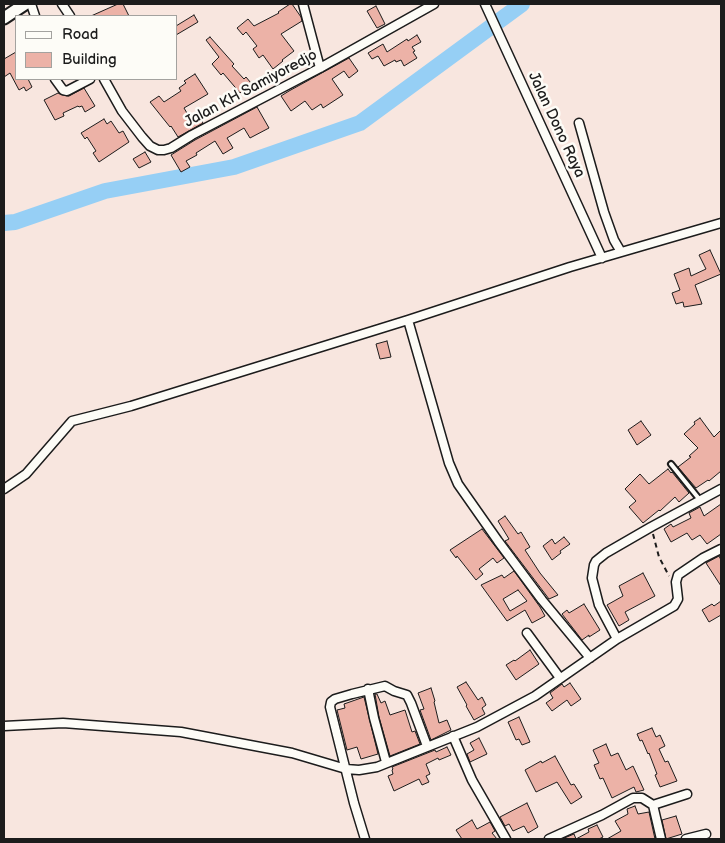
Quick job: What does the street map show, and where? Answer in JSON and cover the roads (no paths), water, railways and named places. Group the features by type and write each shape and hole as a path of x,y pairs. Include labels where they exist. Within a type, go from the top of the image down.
{"main road":[{"path":"4,18 25,4"}],"street":[{"path":"62,4 69,15"},
{"path":"302,4 320,68"},
{"name":"Jalan KH Samiyoredjo","path":"105,80 122,111 142,138 150,146 158,150 164,150 320,68 434,4"},
{"name":"Jalan Dono Raya","path":"485,4 602,258"},
{"path":"56,80 64,90 68,91 88,80"},
{"path":"579,123 604,212 614,240 621,252"},
{"path":"4,489 26,474 72,421 141,403 621,252 721,223"},
{"path":"408,320 449,463 458,484 498,542 542,600 590,658"},
{"path":"617,639 599,605 592,578 596,561 651,526 720,491"},
{"path":"4,726 64,723 181,732 292,754 346,769 359,770 377,767 477,727 535,696 617,639 674,606 678,599 676,578 678,575 703,558 721,549"},
{"path":"527,633 560,678"},
{"path":"365,839 330,707 331,702 335,699 385,686 407,695 412,703 427,746"},
{"path":"368,690 386,762"},
{"path":"453,736 472,780 506,839"},
{"path":"652,805 686,794"},
{"path":"549,839 634,798 642,798 652,805 661,839"},
{"path":"686,839 706,834"}],"lane":[{"path":"672,464 700,500"}],"waterway":[{"path":"4,223 15,222 105,191 234,167 360,123 522,4"}]}
